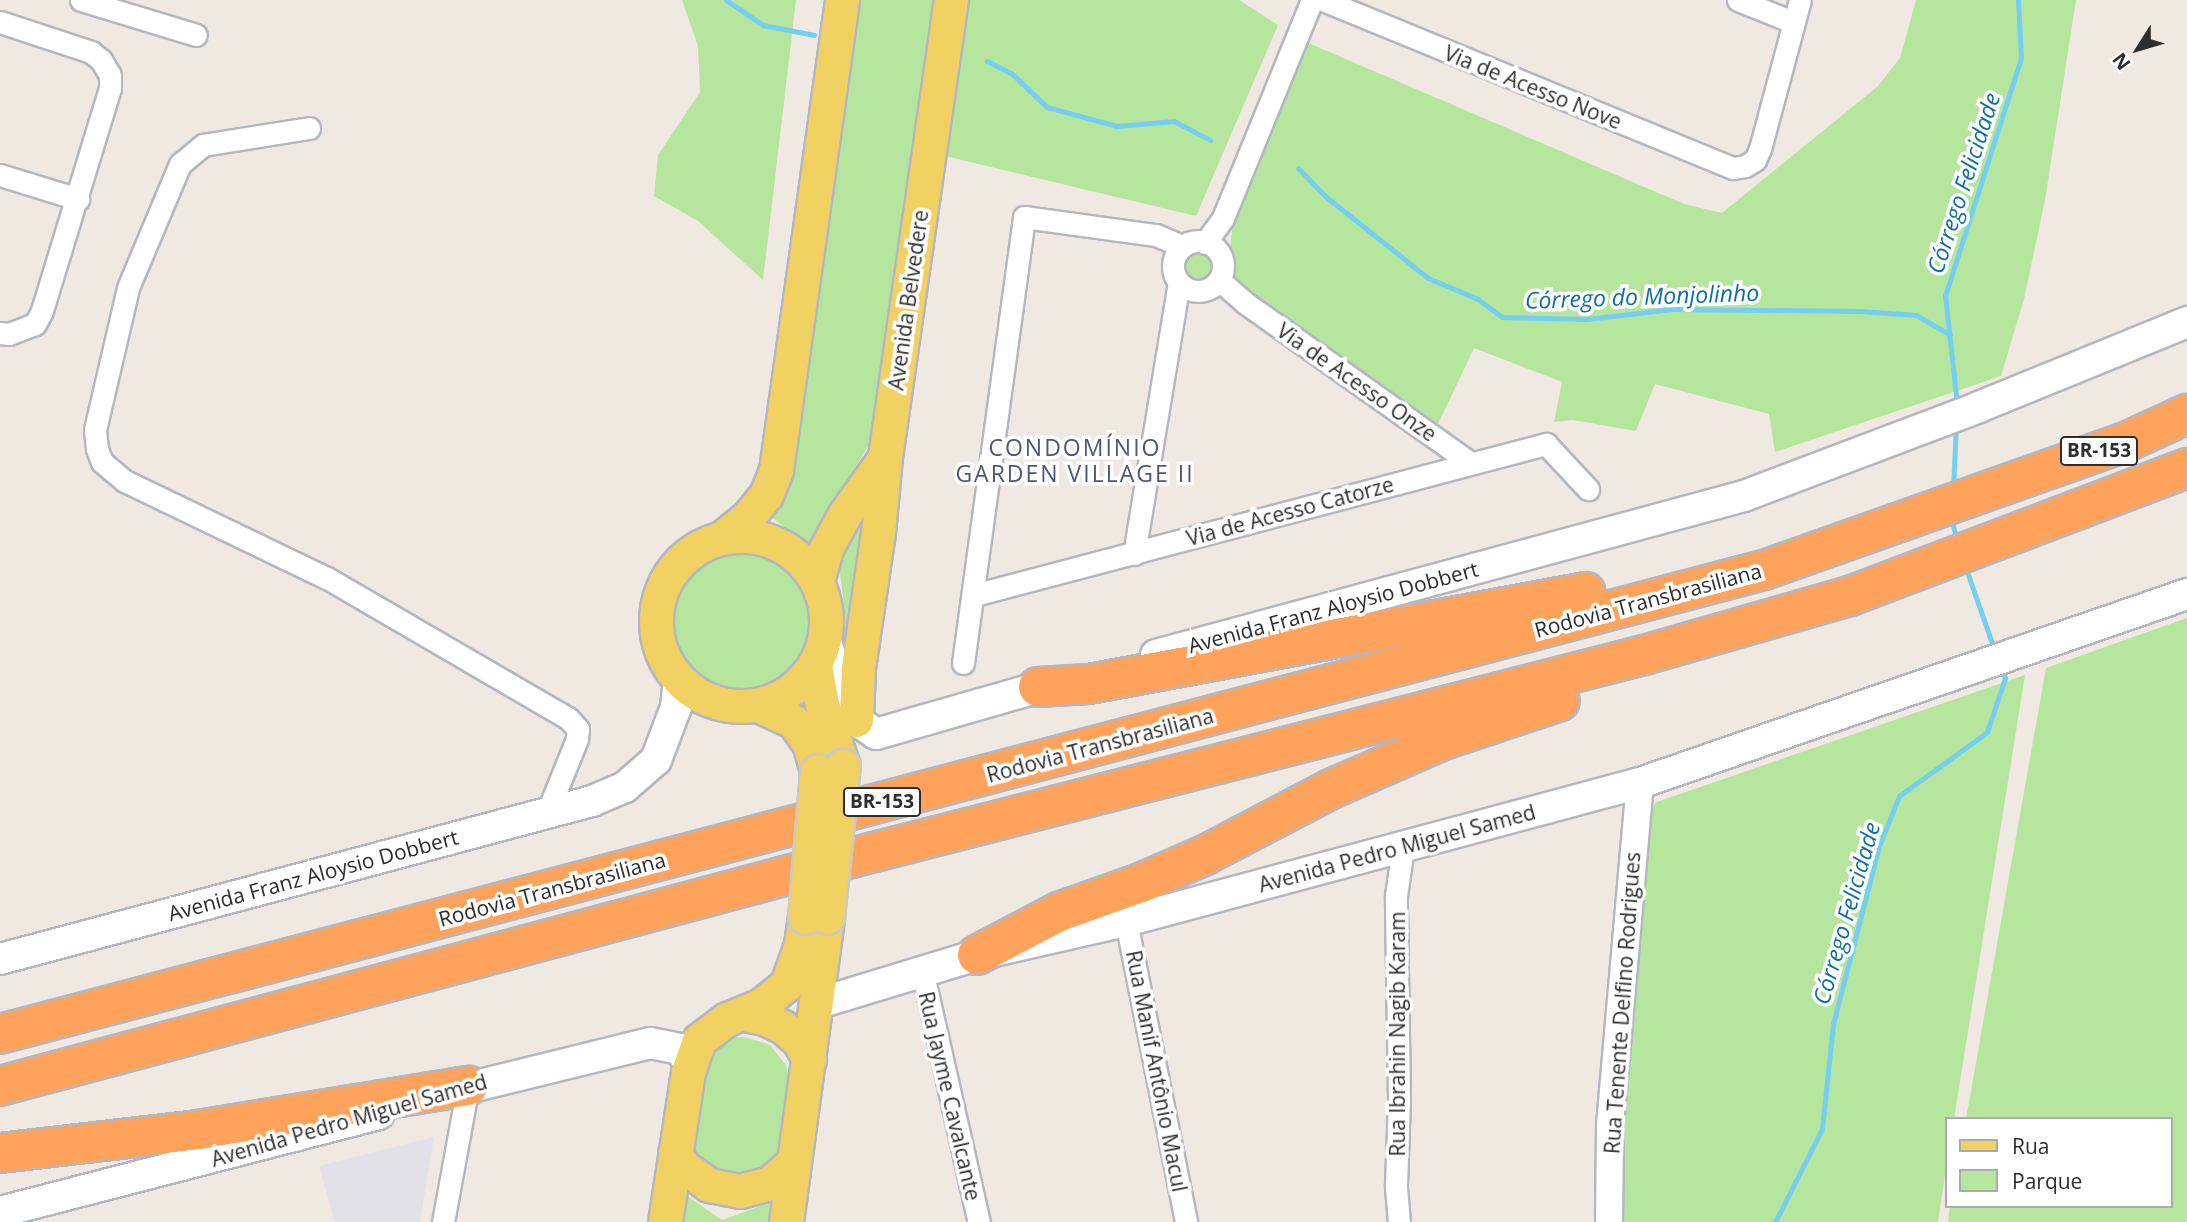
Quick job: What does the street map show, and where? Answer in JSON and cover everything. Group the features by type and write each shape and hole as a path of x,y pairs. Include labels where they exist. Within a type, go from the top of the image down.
{"highway":[{"name":"Rodovia Transbrasiliana","path":"0,1034 1765,570 2128,441 2187,414"},
{"name":"BR-153","path":"0,1086 860,856 1631,659 1850,596 2187,468"},
{"path":"1038,687 1089,684 1698,570 1730,567 1765,570"},
{"path":"977,955 1059,912 1142,883 1205,855 1331,789 1443,740 1743,641 1796,611"},
{"path":"0,1153 198,1130 468,1086"}],"main road":[{"path":"723,537 748,517 766,495 776,470 842,0"},
{"name":"Avenida Belvedere","path":"817,582 826,549 845,514 886,457 951,0"},
{"name":"Avenida Franz Aloysio Dobbert","path":"856,720 876,734 1038,687 1745,496 1979,407 2187,322"},
{"path":"856,720 858,668 886,457"},
{"path":"786,1222 816,1004 816,917 830,769 821,704 820,651 826,609 817,582 797,557 777,544 755,537 723,537 708,542 680,560 670,573 657,603 657,636 669,667 679,679 715,702 729,706 758,705 785,695 807,677 820,651"},
{"name":"Avenida Pedro Miguel Samed","path":"816,1004 977,955 1126,921 1640,783 1971,671 2187,594"},
{"path":"820,651 837,678 856,720"},
{"name":"Avenida Franz Aloysio Dobbert","path":"0,959 547,813 625,788 656,760 676,707 679,679"},
{"path":"758,705 793,721 830,769"},
{"path":"665,1222 690,1065 699,1040 727,1019 744,1014 787,984 801,944 816,917"},
{"path":"744,1014 764,1017 783,1027 799,1041 809,1059"},
{"name":"Avenida Pedro Miguel Samed","path":"0,1212 341,1126 468,1086 650,1043 669,1044 680,1049 690,1065"},
{"path":"675,1153 695,1177 709,1185 732,1191 755,1189 770,1183 793,1162"}],"street":[{"path":"81,0 196,35"},
{"path":"1212,247 1312,0"},
{"name":"Via de Acesso Nove","path":"1323,0 1733,168 1745,166 1755,160 1760,149 1793,22"},
{"path":"1738,0 1793,22 1800,0"},
{"path":"0,22 79,47 101,60 110,75 110,88 79,199 41,313 35,324 22,330 0,333"},
{"path":"309,128 203,145 180,164 128,288 95,430 97,449 102,462 125,481 327,578 568,718 578,729 578,739 547,813"},
{"path":"0,175 79,199"},
{"path":"963,663 1024,218 1156,235 1178,252"},
{"path":"1134,554 1174,317 1199,286 1223,265 1212,247 1195,241 1178,252 1173,271 1199,286"},
{"name":"Via de Acesso Onze","path":"1199,286 1244,302 1469,463"},
{"name":"Via de Acesso Catorze","path":"974,595 1546,444 1588,489"},
{"name":"Rua Tenente Delfino Rodrigues","path":"1609,1222 1610,1125 1640,783"},
{"name":"Rua Ibrahin Nagib Karam","path":"1399,1222 1396,1185 1399,1098 1396,896 1403,846"},
{"name":"Rua Manif Antônio Macul","path":"1126,921 1186,1222"},
{"name":"Rua Jayme Cavalcante","path":"922,970 979,1222"},
{"path":"443,1222 468,1086"}],"shaded area":[{"path":"434,1137 420,1222 335,1222 319,1166"}],"green space":[{"path":"682,0 796,0 763,280 698,221 654,196 658,155 700,92 698,46"},
{"path":"859,0 937,0 870,443 809,544 771,517 795,460"},
{"path":"966,0 1239,0 1278,25 1196,216 941,155"},
{"path":"1916,0 2076,0 2045,200 2024,299 2001,376 1775,452 1769,414 1655,384 1636,431 1573,420 1554,422 1562,382 1474,348 1438,424 1235,283 1230,248 1233,223 1306,42 1684,204 1722,213 1877,87 1900,58"},
{"path":"1198,248 1210,254 1216,266 1210,278 1198,284 1186,278 1180,266 1186,254"},
{"path":"864,511 844,656 844,606 839,565"},
{"path":"740,549 768,555 791,570 806,593 812,621 806,649 791,672 768,687 740,693 712,687 689,672 674,649 668,621 674,593 689,570 712,555"},
{"path":"2187,618 2187,1222 1948,1222 1950,1208 2173,1208 2173,1117 1966,1117 2046,668"},
{"path":"2025,675 1954,1117 1946,1117 1946,1169 1938,1222 1616,1222 1647,812 1657,802"},
{"path":"733,1037 745,1037 770,1045 786,1065 789,1078 778,1152 772,1162 754,1177 701,1167 690,1146 702,1060 720,1042"},
{"path":"687,1196 722,1220 774,1201 771,1222 683,1222"}],"waterway":[{"name":"Córrego do Monjolinho","path":"726,0 763,25 814,35"},
{"name":"Córrego Felicidade","path":"1957,404 1945,296 2021,58 2018,0"},
{"name":"Córrego do Monjolinho","path":"987,61 1011,73 1047,107 1117,126 1174,121 1210,140"},
{"name":"Córrego do Monjolinho","path":"1298,168 1325,196 1428,278 1478,299 1502,317 1587,319 1672,309 1860,311 1916,315 1950,335"},
{"name":"Córrego Felicidade","path":"1953,488 1956,425"},
{"name":"Córrego Felicidade","path":"1951,519 1957,540"},
{"name":"Córrego Felicidade","path":"1965,566 1994,649"},
{"name":"Córrego Felicidade","path":"1775,1222 1822,1129 1833,1024 1879,846 1899,796 1987,732 2005,678 2001,668"}],"district":[{"name":"CONDOMÍNIO GARDEN VILLAGE II","path":"1075,460"}]}
